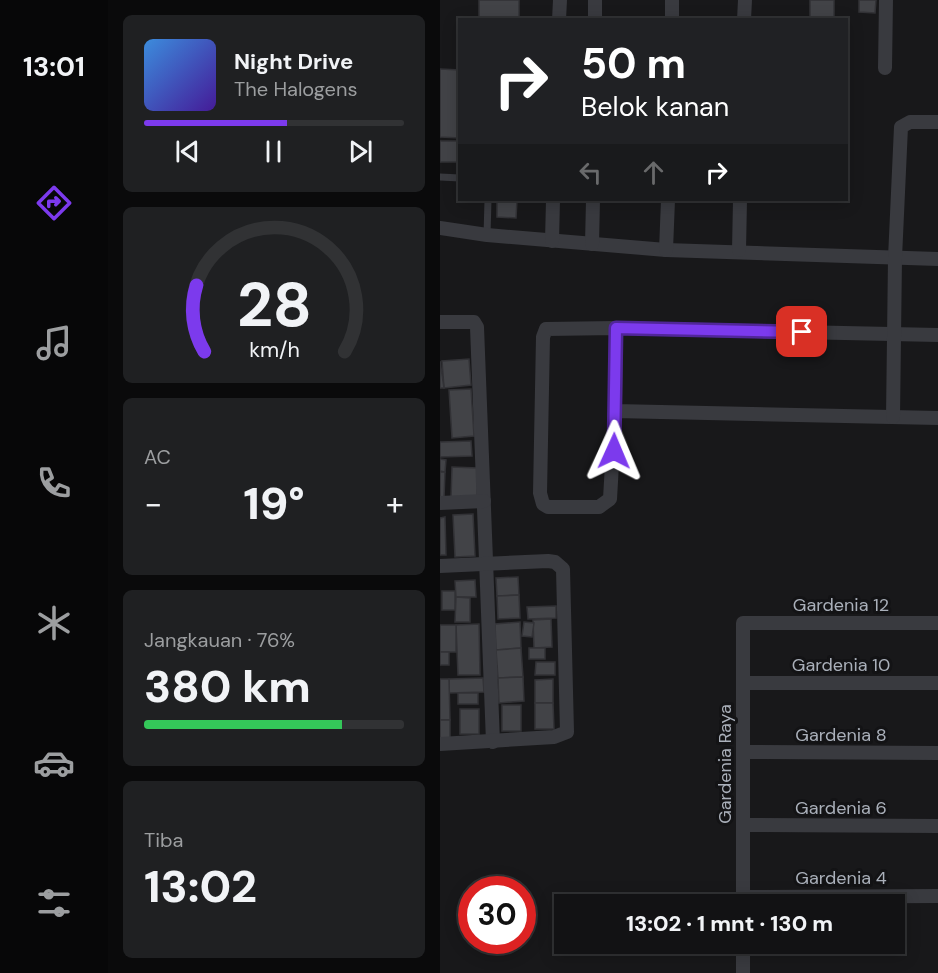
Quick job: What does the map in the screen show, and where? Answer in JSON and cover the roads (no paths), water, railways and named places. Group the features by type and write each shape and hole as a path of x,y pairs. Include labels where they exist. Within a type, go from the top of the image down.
{"street":[{"path":"559,18 560,0"},
{"path":"595,0 595,18"},
{"path":"672,0 672,18"},
{"path":"744,18 745,0"},
{"path":"885,68 886,0"},
{"path":"893,417 895,258 901,127 910,122 938,122"},
{"path":"552,241 553,201"},
{"path":"592,244 593,201"},
{"path":"666,250 668,201"},
{"path":"739,250 740,201"},
{"path":"440,228 487,235 666,250 739,250 938,259"},
{"path":"440,322 468,321 474,322 478,327 492,742"},
{"path":"616,328 615,411 610,499 599,507 548,507 543,504 540,482 543,337 546,329 616,328 938,335"},
{"path":"615,411 938,418"},
{"path":"440,503 484,501"},
{"path":"440,566 548,561 555,562 563,569 567,732 554,737 440,744"},
{"name":"Gardenia 12","path":"743,623 938,623"},
{"name":"Gardenia Raya","path":"743,623 743,894"},
{"name":"Gardenia 10","path":"743,683 938,683"},
{"name":"Gardenia 8","path":"743,752 938,753"},
{"name":"Gardenia 6","path":"743,825 938,826"},
{"name":"Gardenia 4","path":"905,897 938,896"},
{"path":"743,954 743,973"}],"lane":[{"path":"440,177 458,178"},
{"path":"487,235 488,201"}]}
